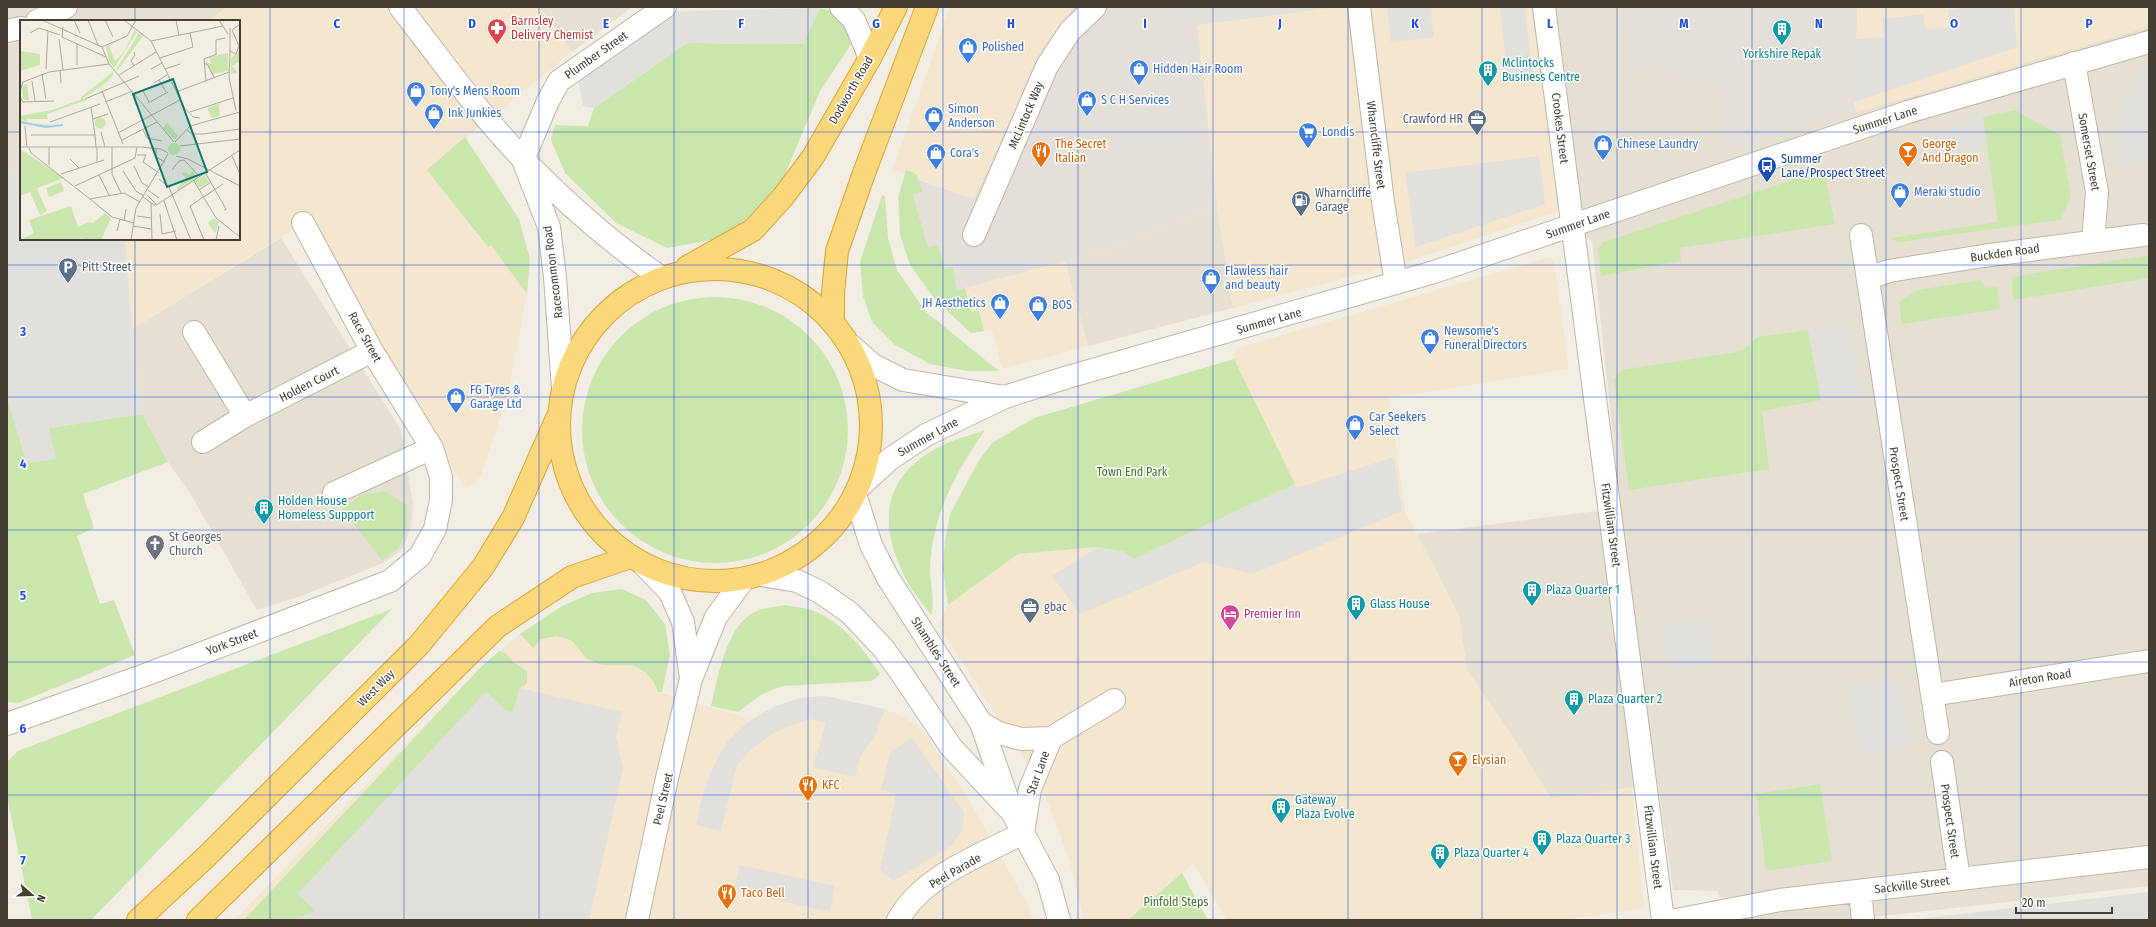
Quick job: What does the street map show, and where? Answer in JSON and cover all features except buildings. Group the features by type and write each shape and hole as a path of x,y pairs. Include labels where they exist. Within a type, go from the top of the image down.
{"highway":[{"name":"Dodworth Road","path":"669,276 753,230 783,197 813,157 870,58 896,7"},
{"path":"833,321 833,293 837,251 878,135 927,7"},
{"path":"709,268 742,271 776,280 806,298 833,321 849,344 864,378 871,415 869,452 857,490 834,526 800,556 752,577 720,581 680,578 636,560 598,529 575,495 562,456 559,414 563,389 577,351 602,317 635,290 669,276 709,268"},
{"name":"West Way","path":"138,920 206,857 419,645 483,567 510,524 532,478 559,414"},
{"path":"198,920 498,626 572,577 636,560"}],"street":[{"path":"39,20 66,7"},
{"name":"Racecommon Road","path":"400,7 523,160 625,253 669,276"},
{"name":"Plumber Street","path":"523,160 548,101 559,81 666,7"},
{"path":"841,7 854,20 870,58"},
{"name":"McLintock Way","path":"974,235 1047,66 1070,31 1095,7"},
{"name":"Wharncliffe Street","path":"1359,7 1383,202 1396,283"},
{"name":"Crookes Street","path":"1544,7 1573,226"},
{"path":"7,31 20,28"},
{"name":"Summer Lane","path":"857,490 890,459 926,435 1005,398 1068,377 1396,283 1573,226 1908,112 2149,42"},
{"name":"Somerset Street","path":"2074,63 2097,192 2093,241"},
{"name":"Racecommon Road","path":"523,160 549,227 557,298 563,389"},
{"name":"Race Street","path":"303,223 372,351 432,448 441,477 442,500 435,529"},
{"name":"Fitzwilliam Street","path":"1573,226 1663,920"},
{"name":"Prospect Street","path":"1861,235 1938,733"},
{"name":"Buckden Road","path":"1868,278 1889,271 2143,235"},
{"path":"194,332 245,416"},
{"name":"Summer Lane","path":"849,344 873,365 903,380 1005,398"},
{"name":"Holden Court","path":"203,442 245,416 372,351"},
{"path":"334,493 432,448"},
{"name":"Shambles Street","path":"857,490 871,545 888,578 981,723 1012,812 1048,880 1059,920"},
{"name":"York Street","path":"7,724 145,675 390,581 420,556 435,529"},
{"name":"Peel Street","path":"636,560 670,592 680,616 691,679"},
{"name":"Shambles Street","path":"752,577 797,581 820,592 850,613 883,648 951,748 1012,812"},
{"name":"Peel Street","path":"637,920 667,778 691,679 716,617 752,577"},
{"name":"Aireton Road","path":"1932,695 2149,660"},
{"name":"Star Lane","path":"981,723 999,733 1021,739 1051,738 1114,700"},
{"name":"Star Lane","path":"1023,833 1030,789 1051,738"},
{"name":"Prospect Street","path":"1942,762 1959,879"},
{"name":"Peel Parade","path":"898,920 911,902 936,880 1023,833"},
{"name":"Sackville Street","path":"1676,920 1780,900 2149,857"},
{"path":"1860,891 1863,920"}],"shaded area":[{"path":"7,7 227,7 209,20 20,20 20,171 7,174"},
{"path":"227,7 540,7 572,52 427,170 488,246 491,244 527,294 508,393 481,475 466,488 374,350 303,223 132,329 125,240 240,240 240,20 209,20"},
{"path":"540,7 632,7 572,52"},
{"path":"950,7 1073,8 1043,48 974,199 893,169"},
{"path":"1072,7 1336,7 1197,25 1217,206 1114,248 957,290 953,268 945,269 938,245 928,247 913,195 923,192 917,179 974,199 1043,48 1073,8"},
{"path":"1159,7 1314,7 1314,10 1197,25"},
{"path":"1336,7 1531,7 1559,211 1412,260 1233,308 1217,206 1197,25"},
{"path":"1387,7 1430,7 1434,37 1391,42"},
{"path":"1500,7 1525,7 1532,72 1507,75"},
{"path":"1531,7 2149,7 2149,886 1847,920 1736,920 1717,891 1673,890 1658,784 1619,789 1227,920 1523,752 1467,670 1459,616 1417,534 1621,508 1592,242 1559,211"},
{"path":"1630,7 1857,7 1854,102 1856,113 1724,152 1718,92 1707,82 1668,88 1665,67 1629,71 1622,20 1631,18"},
{"path":"1857,7 2149,7 2149,27 1856,113 1854,102"},
{"path":"1967,7 2014,7 2017,47 1854,102 1856,39 1884,37 1883,19 1923,14 1925,29 1950,27 1948,10"},
{"path":"820,8 803,44 687,43 594,108 583,106 578,79 677,11"},
{"path":"2149,66 2149,160 2119,166 2113,124 2141,68"},
{"path":"1983,117 1987,146 1938,155 1935,133"},
{"path":"1539,156 1545,204 1416,247 1405,173"},
{"name":"Pitt Street","path":"20,171 20,240 125,240 132,329 142,414 49,428 56,459 27,463 7,397 7,174"},
{"path":"1217,206 1233,308 1088,346 1065,261 1114,248"},
{"path":"281,238 401,430 413,505 411,528 402,550 383,563 301,596 257,610 190,493 168,462 142,414 132,329"},
{"path":"1550,257 1554,263 1569,369 1389,398 1405,511 1459,616 1467,670 1523,752 1551,798 1632,788 1644,908 1563,920 1227,920 1193,863 1128,920 1084,920 1070,861 1042,787 938,625 948,605 1018,554 1098,547 1134,559 1295,485 1234,359 1235,349"},
{"path":"1065,261 1088,346 1002,369 992,329 984,331 979,310 971,312 965,288"},
{"path":"1850,323 1861,393 1821,400 1808,330"},
{"path":"1394,457 1402,511 1253,574 1204,562 1080,614 1052,576 1098,547 1124,552 1134,559 1295,484 1297,488"},
{"path":"1709,619 1715,665 1668,671 1662,626"},
{"path":"520,634 533,648 541,639 557,636 572,641 587,659 602,665 632,665 645,672 653,681 658,692 737,715 749,721 776,706 801,698 825,696 896,713 921,728 969,800 1028,905 1033,920 234,920 481,667"},
{"path":"1899,677 1910,746 1859,754 1849,685"},
{"path":"520,688 622,712 616,737 623,769 589,920 292,920 316,911 298,894 486,692 506,711 513,713"},
{"path":"825,696 885,709 876,734 860,757 855,777 813,767 826,723 810,719 775,732 754,747 737,765 721,831 696,825 704,789 718,757 728,741 749,721 776,706 801,698"},
{"path":"912,738 964,812 962,830 952,845 894,881 880,870 896,794 881,790 890,752"},
{"path":"740,865 835,886 830,912 734,890"},
{"path":"2149,892 2149,920 1918,920 1918,919"}],"green space":[{"path":"820,8 834,12 854,40 820,91 778,191 727,237 667,248 616,223 565,173 551,140 555,125 588,126 594,108 687,43 803,44"},
{"path":"2015,110 2060,135 2071,197 2060,220 1899,242 1891,238 1998,222 1983,117"},
{"path":"465,137 519,219 530,259 527,294 491,245 488,247 427,170"},
{"path":"906,170 916,174 923,192 913,195 928,247 938,245 945,269 953,267 957,290 965,288 971,312 979,310 984,331 971,333 937,302 910,265 900,235 898,197"},
{"path":"1816,172 1825,176 1835,224 1680,248 1681,261 1601,276 1598,249 1604,242"},
{"path":"882,195 885,196 888,238 897,270 926,312 999,371 967,371 930,364 895,345 872,322 863,296 860,262"},
{"path":"2149,255 2149,278 2013,300 2012,277"},
{"path":"1981,280 1985,288 1997,287 2000,309 1902,324 1899,302 1918,290"},
{"path":"715,297 741,299 766,307 789,319 809,336 826,356 838,379 846,404 848,430 846,456 838,481 826,504 809,524 789,541 766,553 741,561 715,563 689,561 664,553 641,541 621,524 604,504 592,481 584,456 582,430 584,404 592,379 604,356 621,336 641,319 664,307 689,299"},
{"path":"1808,330 1821,400 1762,411 1769,469 1629,490 1614,379 1622,370 1742,351 1758,337"},
{"name":"Town End Park","path":"1234,359 1295,484 1134,559 1124,552 1098,547 1018,554 948,605 943,568 945,541 950,514 978,462 992,443 1034,418"},
{"path":"7,397 27,463 49,428 142,414 168,462 83,494 94,528 77,536 100,604 114,600 135,655 18,703 7,702"},
{"path":"985,430 956,478 941,511 932,547 930,566 933,597 931,615 909,585 895,554 890,534 889,516 892,499 898,483 909,468 925,455 945,444"},
{"path":"386,491 407,505 407,526 399,548 382,560 342,509 361,495"},
{"path":"622,589 646,600 665,624 670,655 662,692 658,692 653,681 645,672 632,665 602,665 587,659 572,641 557,636 541,639 533,648 520,634 562,606 592,593"},
{"path":"786,605 814,611 835,623 860,646 880,674 872,681 783,686 762,694 738,712 711,706 726,651 739,626 748,616 759,610"},
{"path":"392,609 91,920 32,920 7,796 7,762 18,751"},
{"path":"499,651 507,654 513,662 527,671 527,683 520,688 513,713 506,711 486,692 298,894 316,911 292,920 244,920 481,667"},
{"path":"1820,784 1832,861 1766,871 1757,794"},
{"name":"Pinfold Steps","path":"1182,873 1208,920 1128,920"}],"place":[{"name":"Barnsley Delivery Chemist","path":"497,45"},
{"name":"Yorkshire Repak","path":"1782,46"},
{"name":"Polished","path":"968,64"},
{"name":"Hidden Hair Room","path":"1139,86"},
{"name":"Mclintocks Business Centre","path":"1488,87"},
{"name":"Tony's Mens Room","path":"416,108"},
{"name":"S C H Services","path":"1087,117"},
{"name":"Ink Junkies","path":"434,130"},
{"name":"Simon Anderson","path":"934,133"},
{"name":"Crawford HR","path":"1477,136"},
{"name":"Londis","path":"1308,149"},
{"name":"Chinese Laundry","path":"1603,161"},
{"name":"The Secret Italian","path":"1041,168"},
{"name":"George And Dragon","path":"1908,168"},
{"name":"Cora's","path":"936,170"},
{"name":"Summer Lane/Prospect Street","path":"1767,183"},
{"name":"Meraki studio","path":"1900,209"},
{"name":"Wharncliffe Garage","path":"1301,217"},
{"name":"Pitt Street","path":"68,284"},
{"name":"Flawless hair and beauty","path":"1211,295"},
{"name":"JH Aesthetics","path":"1000,320"},
{"name":"BOS","path":"1038,322"},
{"name":"Newsome's Funeral Directors","path":"1430,355"},
{"name":"FG Tyres & Garage Ltd","path":"456,414"},
{"name":"Car Seekers Select","path":"1355,441"},
{"name":"Holden House Homeless Suppport","path":"264,525"},
{"name":"St Georges Church","path":"155,561"},
{"name":"Plaza Quarter 1","path":"1532,607"},
{"name":"Glass House","path":"1356,621"},
{"name":"gbac","path":"1030,624"},
{"name":"Premier Inn","path":"1230,631"},
{"name":"Plaza Quarter 2","path":"1574,716"},
{"name":"Elysian","path":"1458,777"},
{"name":"KFC","path":"808,802"},
{"name":"Gateway Plaza Evolve","path":"1281,824"},
{"name":"Plaza Quarter 3","path":"1542,856"},
{"name":"Plaza Quarter 4","path":"1440,870"},
{"name":"Taco Bell","path":"727,910"}]}
